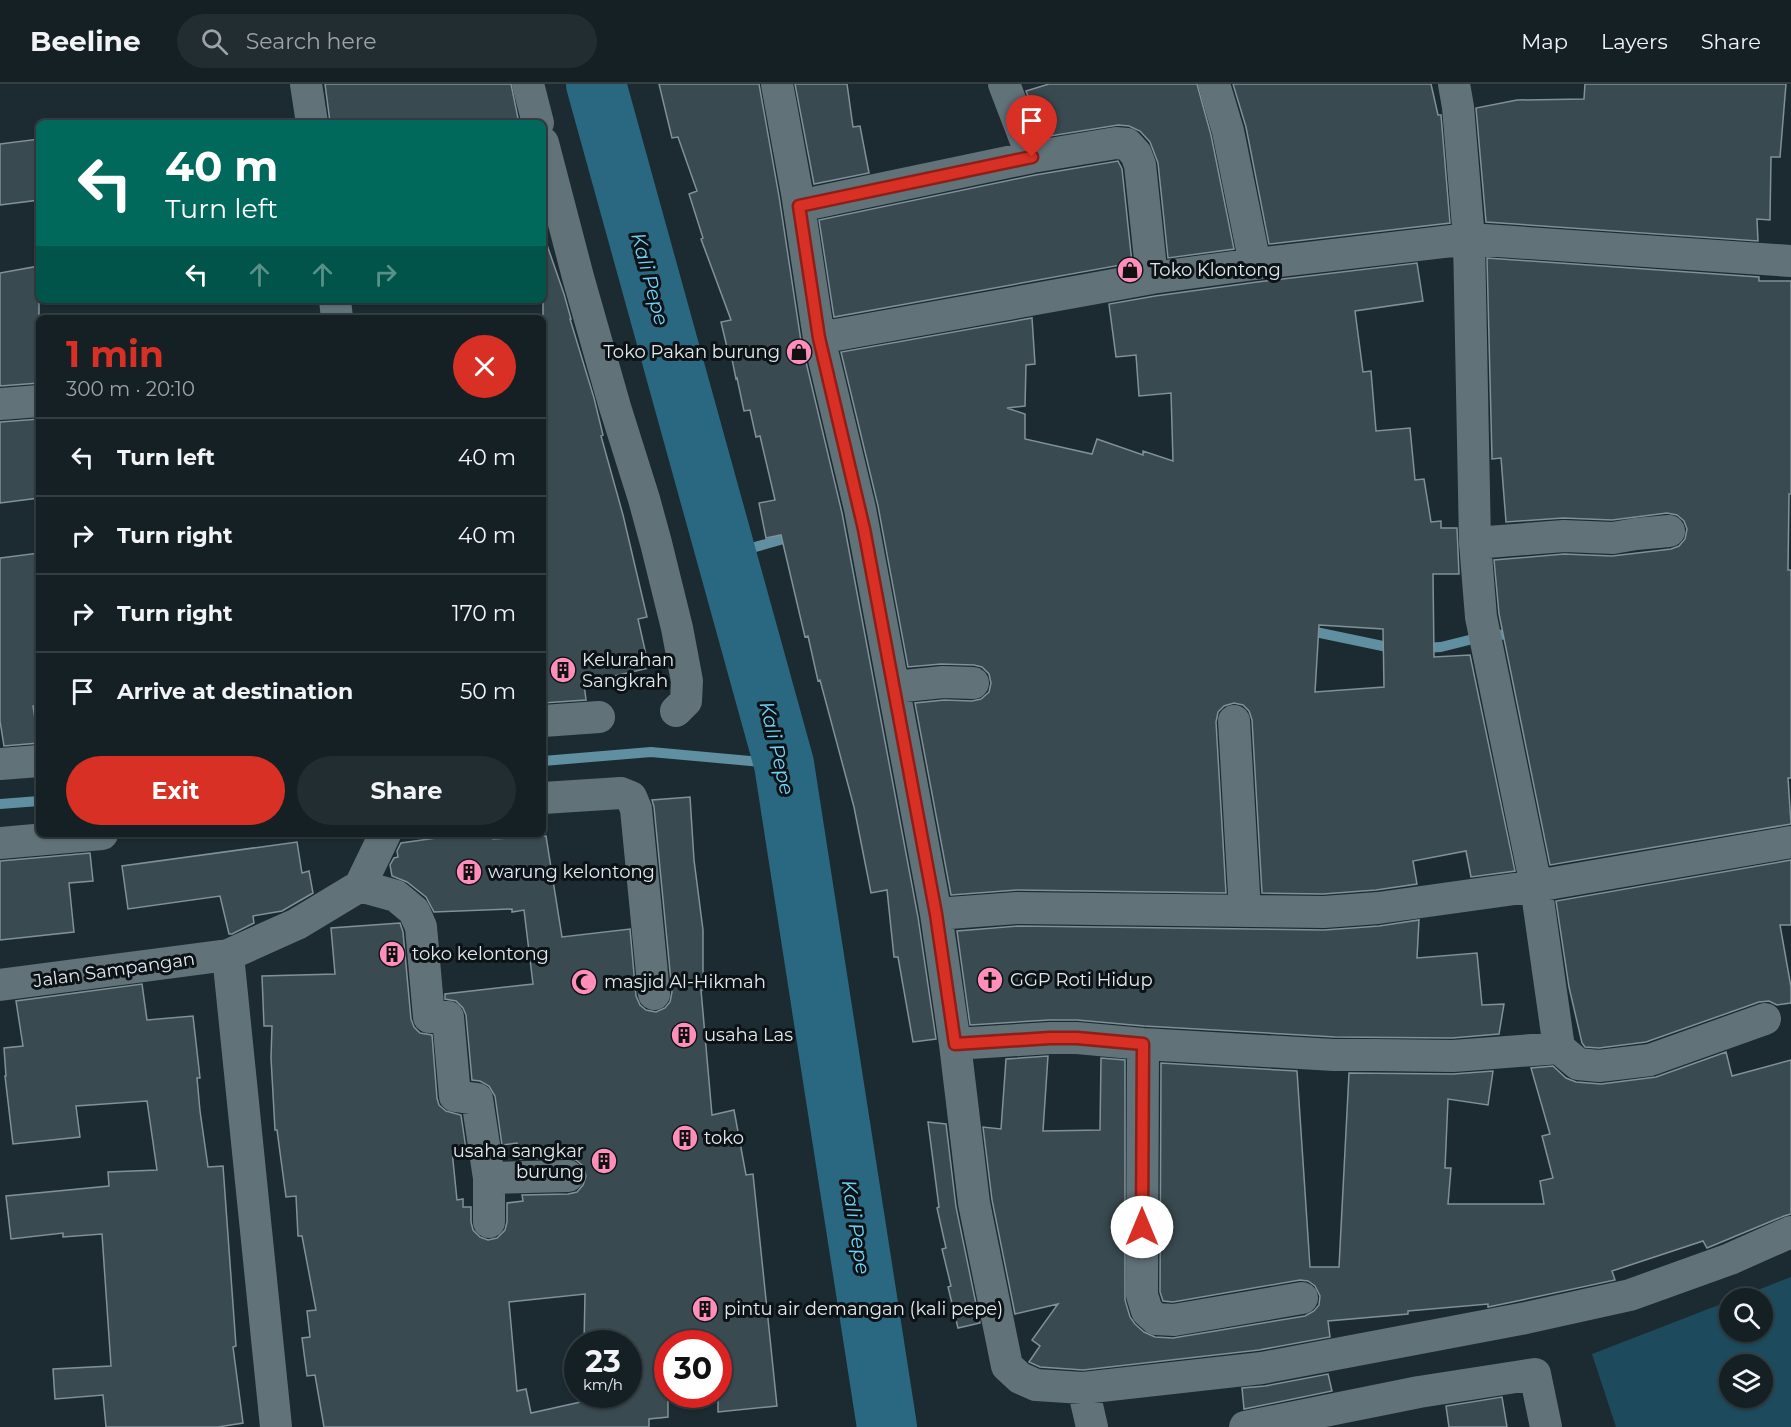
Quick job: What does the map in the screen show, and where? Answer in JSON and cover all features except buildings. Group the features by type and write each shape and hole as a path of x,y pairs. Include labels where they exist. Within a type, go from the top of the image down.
{"street":[{"path":"306,84 312,120"},
{"path":"528,84 537,120"},
{"path":"777,84 799,206 819,338 860,509 936,914 955,1044 974,1203 1007,1366 1020,1378 1036,1384 1083,1388 1262,1368 1526,1318 1630,1295 1730,1259 1791,1232"},
{"path":"1004,84 1032,157"},
{"path":"1214,84 1228,131 1255,264"},
{"path":"1454,84 1469,239 1475,543 1481,617 1536,886 1559,1048 1578,1064 1599,1066 1650,1060 1765,1019"},
{"path":"799,206 1032,157 1116,143 1127,144 1136,154 1140,165 1152,278"},
{"path":"546,155 615,407 645,499 677,628 687,681 686,701 676,711"},
{"path":"819,338 1152,278 1469,239 1791,261"},
{"path":"0,404 36,402"},
{"path":"1475,543 1564,536 1613,538 1669,531"},
{"path":"894,687 943,682 973,683"},
{"path":"546,721 599,717"},
{"path":"1234,721 1245,911"},
{"path":"0,764 36,761"},
{"path":"546,798 621,793 631,797 636,809 654,994"},
{"path":"0,843 68,837"},
{"path":"384,837 360,886 396,897 414,911 421,927 429,1017 448,1017 455,1096 477,1099 489,1178 489,1222"},
{"path":"936,914 1017,908 1324,912 1378,908 1536,886 1791,842"},
{"name":"Jalan Sampangan","path":"0,985 228,955 297,924 360,886"},
{"path":"228,955 277,1424"},
{"path":"955,1044 1077,1038 1143,1044 1354,1055 1453,1056 1559,1048"},
{"path":"1143,1044 1142,1295 1147,1311 1156,1319 1174,1320 1302,1298"},
{"path":"489,1178 568,1176"},
{"path":"1245,1427 1419,1392 1535,1374 1546,1427"},
{"path":"1083,1388 1092,1427"}],"shaded area":[{"path":"1791,1277 1791,1427 1616,1427 1592,1354 1719,1305 1719,1342 1773,1342 1773,1288 1763,1288"}],"waterway":[{"name":"Kali Pepe","path":"596,84 784,764 887,1427"},
{"path":"727,555 794,536"},
{"path":"1306,630 1397,649"},
{"path":"1421,648 1441,647 1477,638 1515,633"},
{"path":"546,761 651,752 784,764"},
{"path":"0,804 36,801"}],"place":[{"name":"Toko Klontong","path":"1130,270"},
{"name":"Toko Pakan burung","path":"799,352"},
{"name":"Kelurahan Sangkrah","path":"563,670"},
{"name":"warung kelontong","path":"469,872"},
{"name":"toko kelontong","path":"392,954"},
{"name":"GGP Roti Hidup","path":"990,980"},
{"name":"masjid Al-Hikmah","path":"584,982"},
{"name":"usaha Las","path":"684,1035"},
{"name":"toko","path":"685,1138"},
{"name":"usaha sangkar burung","path":"604,1161"},
{"name":"pintu air demangan (kali pepe)","path":"705,1309"}],"route":[{"path":"1032,157 799,206 819,338 860,509 936,914 955,1044 1077,1038 1143,1044 1142,1227"}]}
